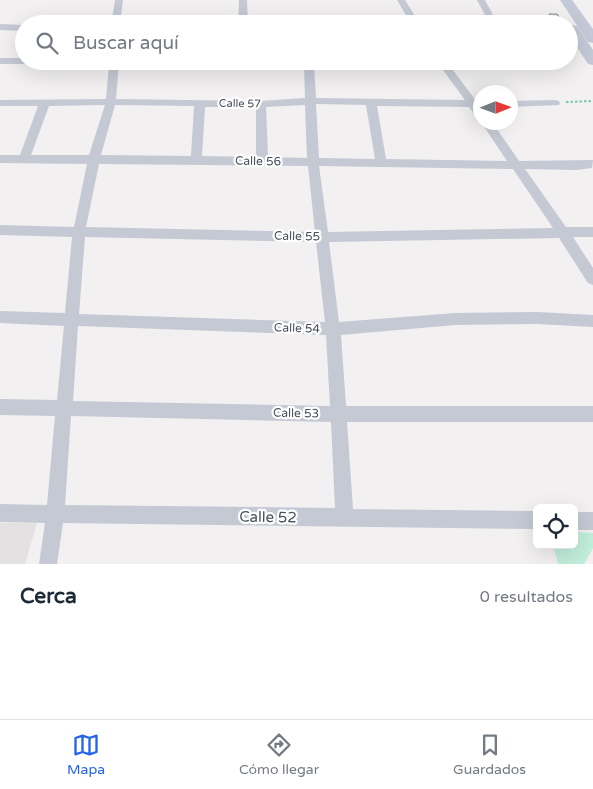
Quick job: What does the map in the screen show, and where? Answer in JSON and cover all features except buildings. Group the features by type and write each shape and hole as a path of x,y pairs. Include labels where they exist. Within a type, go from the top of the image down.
{"street":[{"path":"116,15 119,0"},
{"path":"243,15 244,0"},
{"path":"392,0 401,0 410,15"},
{"path":"481,0 489,15"},
{"path":"552,0 562,15"},
{"path":"566,0 576,15"},
{"path":"578,17 593,39"},
{"path":"0,27 15,28"},
{"path":"578,38 592,58"},
{"path":"0,60 15,61"},
{"path":"48,564 55,514 79,232 94,159 111,102 113,70"},
{"path":"309,70 313,162 333,329 346,518"},
{"path":"449,70 473,99"},
{"name":"Calle 57","path":"0,103 261,104 311,101 473,104"},
{"path":"24,159 44,102"},
{"path":"372,102 381,164"},
{"path":"518,104 555,102"},
{"path":"196,160 200,103"},
{"path":"261,104 262,162"},
{"path":"492,130 593,279"},
{"name":"Calle 56","path":"0,159 576,166 592,164"},
{"name":"Calle 55","path":"0,230 322,237 593,232"},
{"name":"Calle 54","path":"0,317 333,329 455,319 538,318 593,321"},
{"name":"Calle 53","path":"0,407 339,414 593,414"},
{"name":"Calle 52","path":"0,514 533,520"},
{"path":"578,521 593,521"}],"path":[{"path":"555,102 593,101"}],"shaded area":[{"path":"0,523 37,523 25,564 0,564"}],"green space":[{"path":"578,532 593,533 593,548 584,564 558,564 554,549 578,549"}]}
